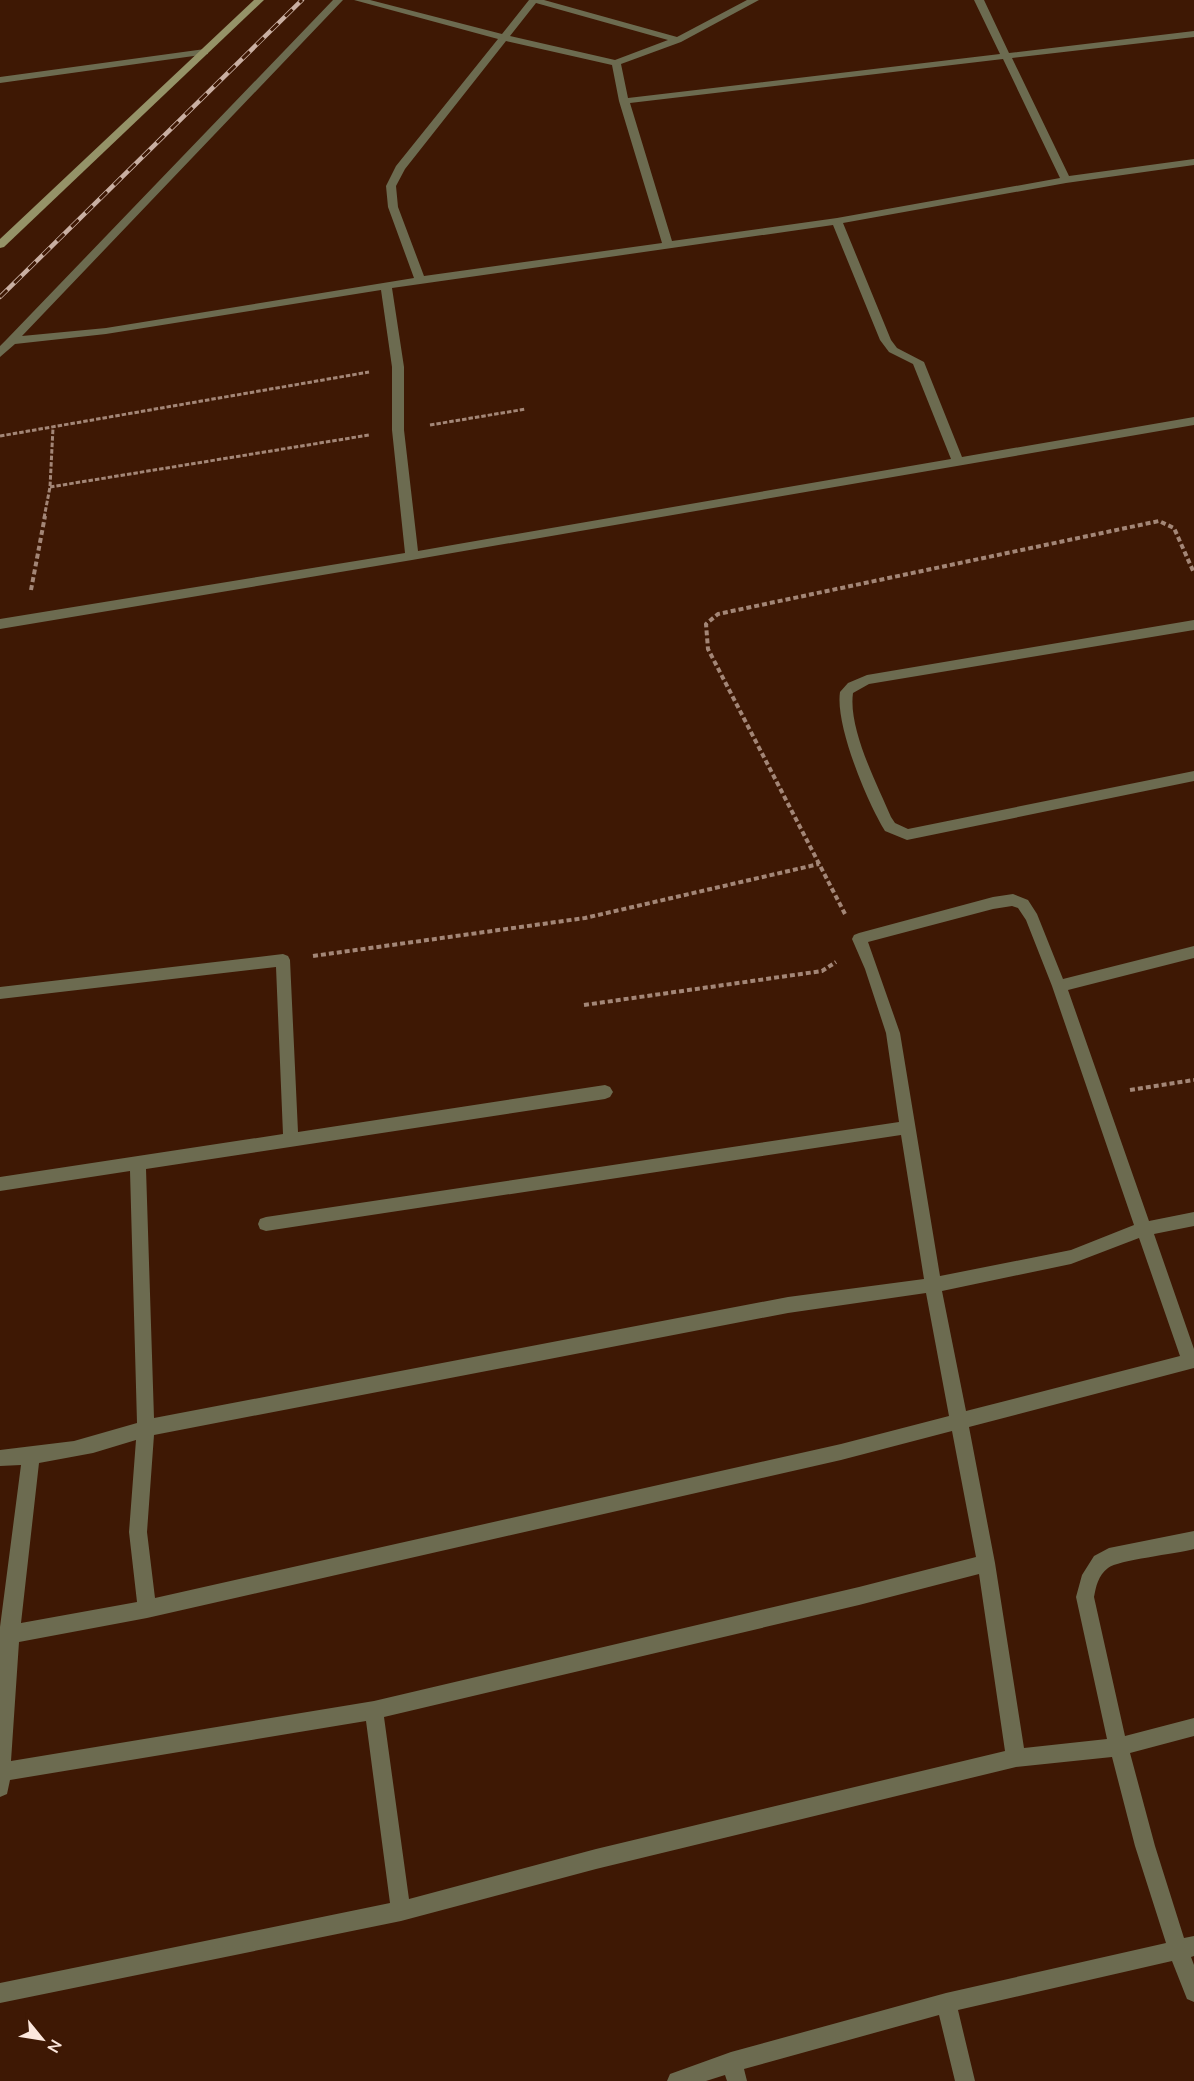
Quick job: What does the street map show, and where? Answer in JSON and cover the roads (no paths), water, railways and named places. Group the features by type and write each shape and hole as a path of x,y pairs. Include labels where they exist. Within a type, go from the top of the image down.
{"main road":[{"path":"0,245 259,0"}],"street":[{"path":"0,353 338,0"},
{"path":"359,0 504,38 616,63 678,40 754,0"},
{"path":"420,280 393,207 391,186 400,168 534,0 678,40"},
{"path":"979,0 1004,57 1066,180"},
{"path":"624,101 1194,34"},
{"path":"0,80 205,52"},
{"path":"616,63 624,101 668,245"},
{"path":"11,341 106,331 420,280 837,221 1066,180 1194,162"},
{"path":"837,221 886,340 893,350 918,362 958,461"},
{"path":"386,286 398,367 398,430 412,556"},
{"path":"0,624 24,622 1194,421"},
{"path":"1194,625 867,680 847,691 845,701 849,726 885,819 890,827 907,835 1194,776"},
{"path":"5,1635 147,1609 959,1423 1192,1361 1059,986 1028,910 1023,903 1013,900 993,903 859,939 872,969 893,1033 933,1285 959,1423 986,1563 1016,1758"},
{"path":"1059,986 1194,952"},
{"path":"0,993 283,960 291,1140"},
{"path":"0,1184 605,1092"},
{"path":"267,1224 908,1127"},
{"path":"138,1163 146,1428 138,1532 147,1609"},
{"path":"0,1458 31,1456 107,1443 146,1428 788,1305 933,1285 1071,1257 1144,1229 1194,1219"},
{"path":"31,1456 5,1635 1,1777 374,1710 859,1596 986,1563"},
{"path":"1194,1540 1160,1548 1110,1555 1088,1578 1085,1597 1118,1747 1186,1949 1194,1992"},
{"path":"374,1710 400,1911"},
{"path":"0,1993 400,1911 596,1859 1016,1758 1118,1747 1194,1727"},
{"path":"677,2081 734,2072 946,2003 1186,1949"},
{"path":"946,2003 966,2081"}],"railway":[{"path":"0,297 302,0"}]}
